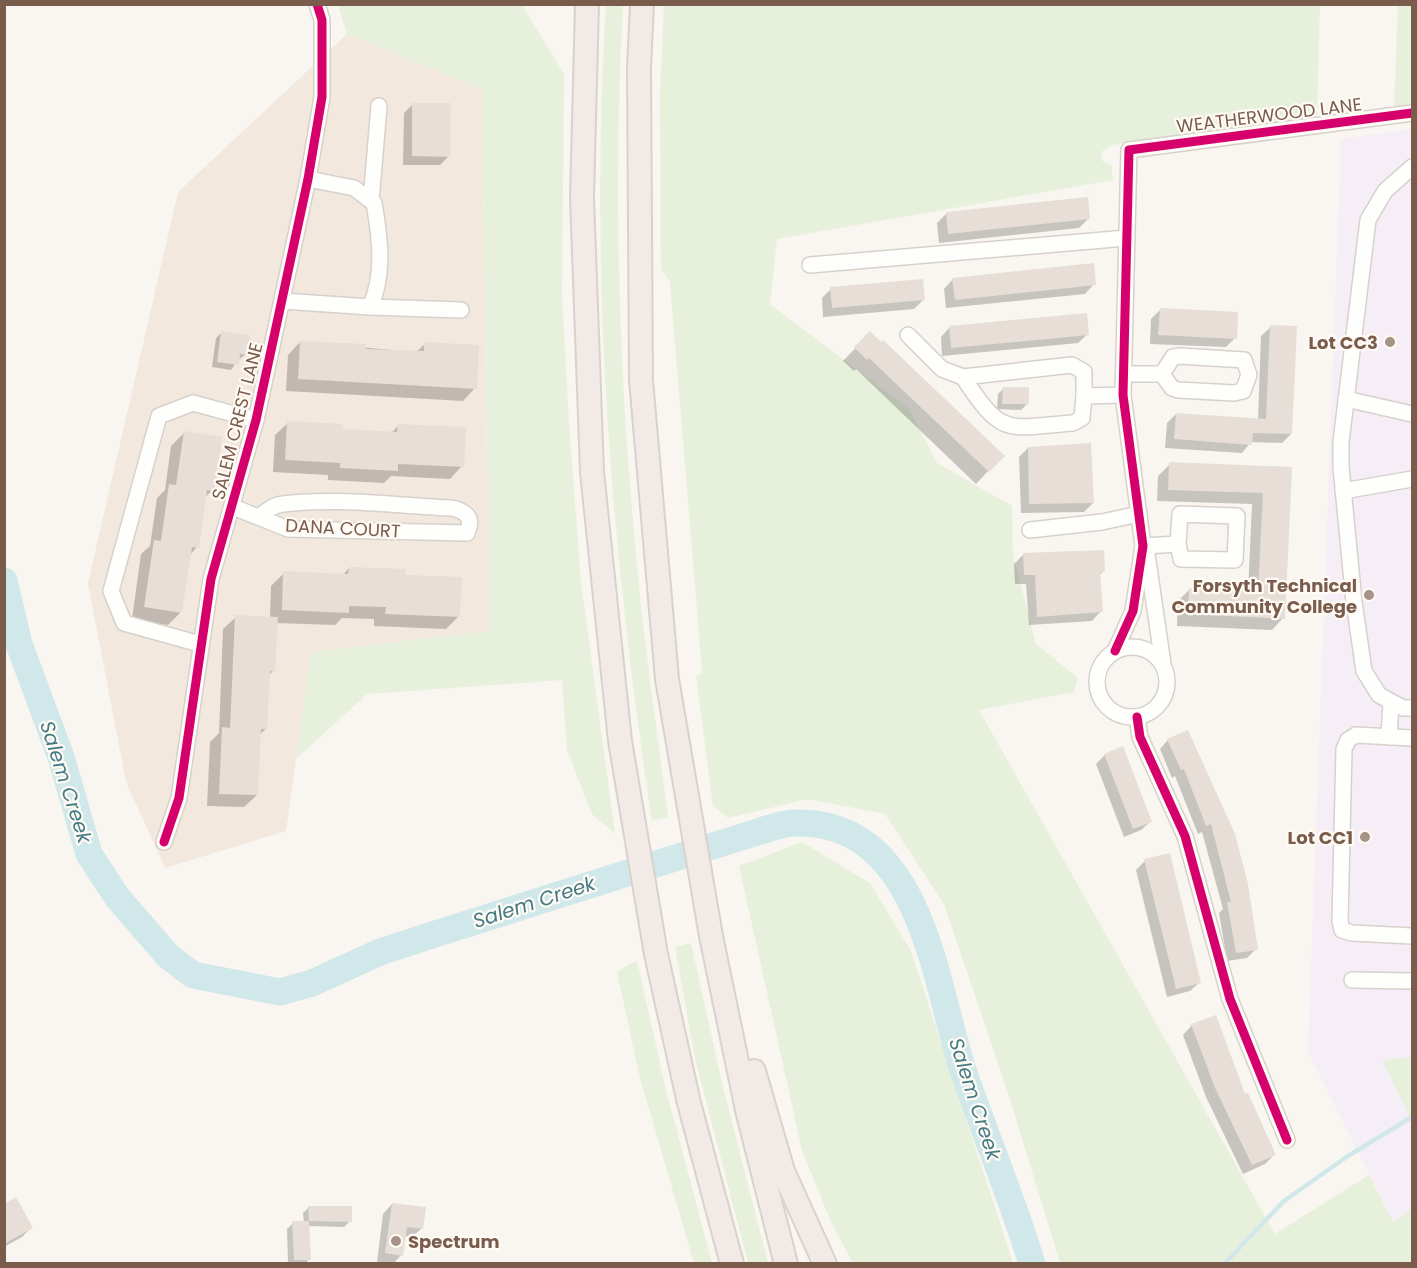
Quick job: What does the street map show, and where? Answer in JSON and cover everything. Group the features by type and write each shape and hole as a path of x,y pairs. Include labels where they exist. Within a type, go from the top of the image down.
{"highway":[{"path":"587,4 582,198 592,472 620,741 656,954 689,1103 732,1263"},
{"path":"642,4 639,69 641,380 667,679 711,936 747,1110 786,1263"},
{"path":"711,936 733,978 763,1107 783,1170 825,1263"}],"street":[{"name":"SALEM CREST LANE","path":"164,842 179,798 211,579 256,420 308,179 322,97 322,20 317,4"},
{"path":"371,201 379,106"},
{"name":"WEATHERWOOD LANE","path":"1127,238 1129,150 1413,113"},
{"path":"1413,167 1385,191 1368,220 1341,442 1343,491 1354,603 1364,671 1379,695 1403,708 1413,708"},
{"path":"308,179 354,188 374,203 381,238 376,293 370,307"},
{"path":"810,265 1127,238 1123,395 1143,546 1133,611 1115,651 1099,669 1099,693 1113,712 1137,717 1157,707 1168,687 1148,556 1143,546"},
{"path":"283,301 461,310"},
{"path":"908,335 942,369 963,377 1072,365 1084,372 1082,418 1073,423 1009,428 996,420 963,377"},
{"path":"1180,356 1244,360 1249,375 1243,392 1234,393 1178,390 1172,388 1161,374 1173,357 1180,356"},
{"path":"1124,374 1161,374"},
{"path":"1084,396 1123,395"},
{"path":"1346,399 1413,414"},
{"path":"200,644 124,623 111,591 159,416 193,403 256,420"},
{"path":"1343,491 1413,479"},
{"name":"DANA COURT","path":"233,507 288,529 467,533 471,526 469,516 463,510 452,508 331,503 282,504 267,510 259,517"},
{"path":"1030,530 1102,522 1139,514"},
{"path":"1180,514 1237,516 1235,561 1181,560 1178,544 1180,514"},
{"path":"1143,546 1178,544"},
{"path":"1115,651 1136,646 1147,649 1163,664"},
{"path":"1389,737 1391,702"},
{"path":"1137,717 1140,737 1185,836 1230,999 1287,1140"},
{"path":"1413,738 1356,735 1348,740 1344,749 1340,921 1342,930 1352,933 1413,936"},
{"path":"1352,980 1413,981"}],"shaded area":[{"path":"347,34 482,89 489,632 311,652 286,831 165,868 126,782 88,583 178,192"},
{"name":"Forsyth Technical Community College","path":"1412,129 1412,1208 1393,1222 1308,1052 1341,139"}],"green space":[{"path":"623,4 618,230 623,381 641,606 668,817 652,821 625,618 607,414 602,312 601,107 606,5"},
{"path":"338,5 522,5 564,74 562,296 569,424 581,582 615,834 592,814 567,750 562,680 367,694 296,759 311,652 489,631 482,89 347,34"},
{"path":"664,5 1320,5 1317,118 1112,145 1101,152 1103,162 1111,165 1113,180 777,239 770,304 909,409 937,463 1012,506 1013,555 1036,644 1078,678 1074,692 979,710 1275,1234 1369,1175 1393,1222 1412,1208 1412,1263 1060,1263 1010,1099 944,904 885,814 808,799 728,818 713,806 696,676 702,672 670,282 661,269 660,95"},
{"path":"1398,5 1412,5 1412,107 1394,109"},
{"path":"802,842 870,883 911,951 1013,1263 853,1263 831,1222 802,1150 739,866"},
{"path":"691,943 722,1083 768,1263 748,1263 695,1058 675,947"},
{"path":"637,960 666,1090 712,1263 694,1263 640,1078 617,972"},
{"path":"1412,1057 1412,1121 1382,1060"}],"building":[{"path":"412,103 451,103 450,157 412,156"},
{"path":"1088,197 1090,219 948,234 946,212"},
{"path":"1094,263 1096,285 955,300 952,278"},
{"path":"923,279 925,300 832,308 830,287"},
{"path":"1160,308 1238,312 1237,339 1158,335"},
{"path":"1087,313 1089,335 951,348 949,326"},
{"path":"1270,325 1297,326 1292,434 1253,433 1252,445 1174,439 1176,413 1266,419"},
{"path":"221,331 250,335 248,355 240,354 239,365 217,362"},
{"path":"870,331 881,342 883,340 1005,456 989,472 869,358 867,360 854,347"},
{"path":"300,341 366,344 366,349 424,351 424,342 479,345 477,389 298,379"},
{"path":"1003,387 1029,387 1029,404 1002,404"},
{"path":"287,421 343,424 342,429 397,432 398,424 466,427 464,467 398,464 398,471 340,468 340,463 285,460"},
{"path":"184,431 222,437 214,491 207,490 199,548 192,547 182,613 144,607 154,540 161,541 169,484 176,485"},
{"path":"1091,443 1094,503 1029,504 1028,447"},
{"path":"1169,462 1292,467 1285,619 1188,614 1189,588 1258,591 1263,493 1168,490"},
{"path":"1104,550 1105,572 1100,572 1103,612 1037,617 1035,575 1024,575 1023,553"},
{"path":"349,567 406,569 406,575 462,577 460,617 385,614 386,607 349,606 349,613 282,610 283,571 348,574"},
{"path":"235,615 278,617 275,672 270,671 267,729 261,729 258,795 219,794 222,727 230,728"},
{"path":"1188,730 1235,834 1248,884 1258,950 1236,953 1227,902 1231,902 1211,824 1206,826 1184,769 1181,770 1167,739"},
{"path":"1123,746 1152,822 1133,829 1104,754"},
{"path":"1170,853 1201,983 1176,989 1144,859"},
{"path":"1216,1015 1245,1094 1248,1093 1276,1155 1252,1165 1215,1088 1191,1024"},
{"path":"16,1197 33,1228 4,1244 4,1204"},
{"name":"Spectrum","path":"392,1203 426,1207 423,1229 407,1227 403,1256 385,1253"},
{"path":"308,1206 352,1206 352,1222 309,1221"},
{"path":"292,1221 309,1221 311,1260 294,1260"}],"waterway":[{"name":"Salem Creek","path":"4,581 19,644 61,757 89,854 117,897 168,956 193,975 280,992 312,983 380,952 784,824 795,823 837,829 870,847 895,875 915,910 930,950 962,1067 1032,1264"},
{"path":"1224,1264 1284,1201 1348,1156 1412,1117"}],"cycle path":[{"path":"164,842 179,798 211,579 256,420 308,179 322,97 322,20 317,4"},
{"path":"1115,651 1133,611 1143,546 1123,395 1129,150 1412,113"},
{"path":"1137,717 1140,737 1185,836 1230,999 1287,1140"}],"place":[{"name":"Lot CC3","path":"1390,342"},
{"name":"Forsyth Technical Community College","path":"1369,595"},
{"name":"Lot CC1","path":"1365,837"},
{"name":"Spectrum","path":"396,1241"}]}
